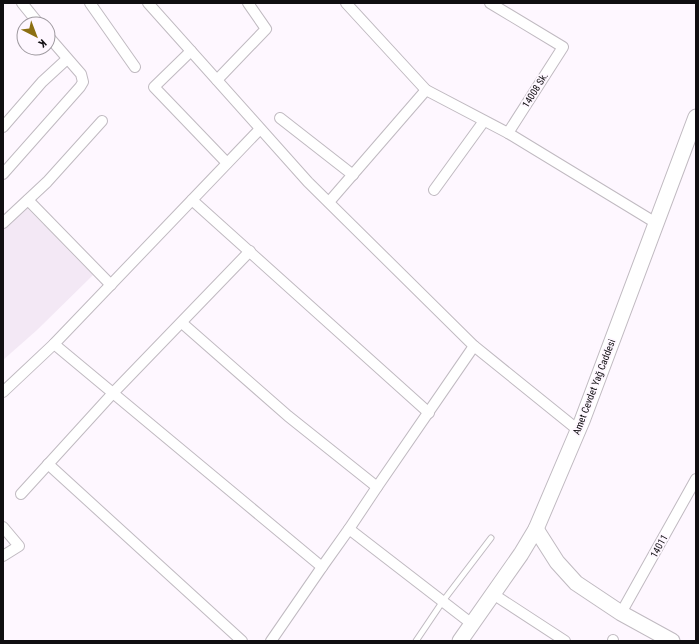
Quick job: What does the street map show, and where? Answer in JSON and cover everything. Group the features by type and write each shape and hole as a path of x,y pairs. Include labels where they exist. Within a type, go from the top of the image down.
{"main road":[{"name":"Amet Cevdet Yağ Caddesi","path":"463,640 472,624 521,554 536,529 578,430 696,117"},
{"path":"536,529 557,562 576,582 621,613 672,641"}],"street":[{"path":"22,3 32,16"},
{"path":"90,3 136,67"},
{"path":"148,3 260,129 328,202 474,346 578,430"},
{"path":"217,80 266,30 248,3"},
{"path":"346,3 426,90 508,133 656,223"},
{"name":"14008 Sk.","path":"490,3 563,47 508,133"},
{"path":"3,174 80,87 82,82 81,74 56,46"},
{"path":"191,52 154,87 227,163"},
{"path":"3,127 42,82 67,59"},
{"path":"328,202 426,90"},
{"path":"280,118 352,175"},
{"path":"3,223 47,182 102,121"},
{"path":"434,190 484,121"},
{"path":"3,392 54,344 260,129"},
{"path":"28,200 111,285"},
{"path":"192,200 429,413"},
{"path":"21,494 113,393 250,251"},
{"path":"182,322 288,416 377,487"},
{"path":"54,344 322,567"},
{"path":"271,641 350,529 377,487 474,346"},
{"path":"48,464 242,641"},
{"name":"14011","path":"621,613 696,479"},
{"path":"3,527 19,546 3,556"},
{"path":"350,529 472,624"},
{"path":"493,594 565,641"}],"lane":[{"path":"416,641 491,538"}],"shaded area":[{"path":"26,207 93,275 37,330 3,360 3,229"}]}
